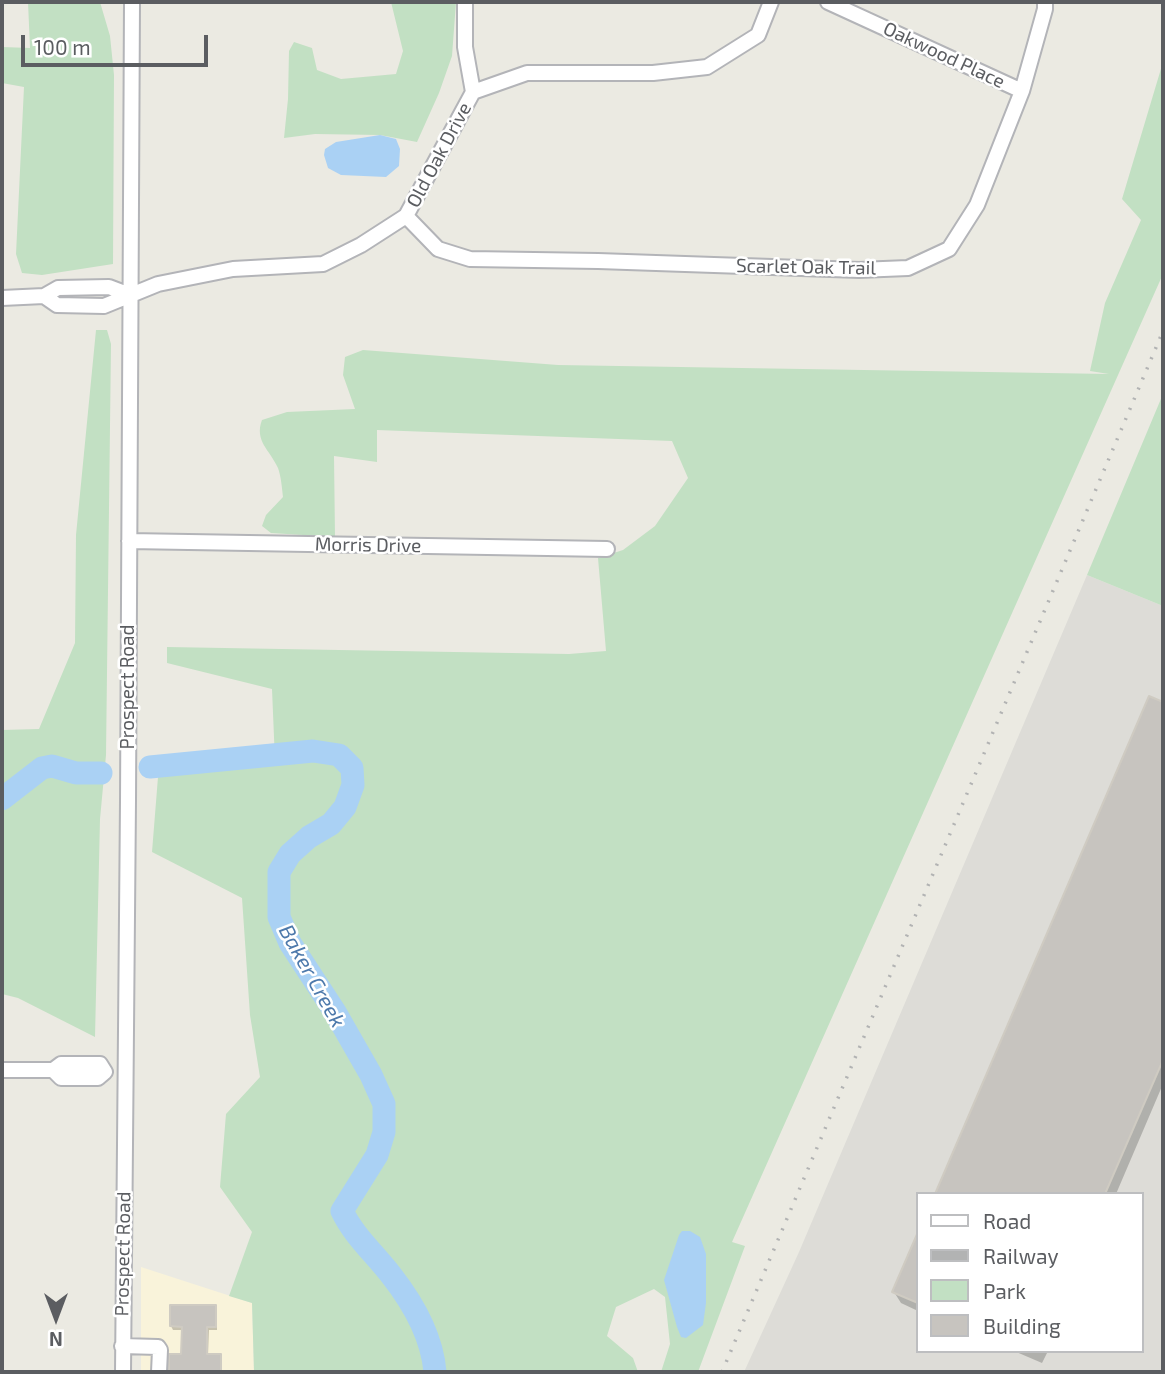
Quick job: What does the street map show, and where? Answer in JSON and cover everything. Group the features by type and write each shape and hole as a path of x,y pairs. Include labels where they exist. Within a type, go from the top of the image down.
{"street":[{"name":"Prospect Road","path":"123,1372 132,2"},
{"path":"465,2 464,47 473,92"},
{"name":"Old Oak Drive","path":"130,295 158,284 233,269 323,264 361,245 406,216 473,92 527,73 653,73 707,67 758,35 771,2"},
{"name":"Oakwood Place","path":"828,2 1022,91"},
{"name":"Scarlet Oak Trail","path":"406,216 438,249 470,259 859,270 908,268 949,249 977,205 1022,91 1045,2"},
{"path":"2,298 44,296 58,288 109,287 130,295"},
{"name":"Morris Drive","path":"129,541 607,549"},
{"path":"2,1070 53,1070 61,1077 98,1078 105,1072 125,1072"},
{"path":"122,1346 158,1347 159,1372"}],"shaded area":[{"path":"1087,575 1163,606 1163,1372 744,1372 799,1252"},
{"path":"141,1267 252,1303 254,1372 141,1372"}],"green space":[{"path":"28,2 100,2 110,36 114,75 113,264 42,275 22,273 16,254 24,87 2,83 2,47 30,48"},
{"path":"391,2 456,2 452,56 417,142 380,135 315,134 284,138 289,51 294,42 312,48 317,70 341,79 396,74 403,51"},
{"path":"1163,62 1163,274 732,1242 745,1246 698,1372 661,1372 670,1344 665,1297 654,1289 616,1307 607,1336 633,1358 638,1372 254,1372 252,1303 229,1296 252,1232 220,1187 226,1114 260,1077 250,1015 242,898 152,852 158,777 275,761 272,689 167,663 167,647 569,654 606,651 598,558 623,550 655,526 688,478 672,441 377,430 377,462 334,456 335,537 271,533 262,526 266,515 283,497 278,468 261,440 262,420 287,412 355,409 343,375 345,357 363,350 558,365 1109,374 1090,371 1105,303 1141,220 1122,199"},
{"path":"96,330 107,330 111,344 106,755 100,819 95,1037 18,998 2,994 2,730 39,729 75,643 76,535"},
{"path":"1163,394 1163,606 1087,575"}],"water":[{"path":"380,135 396,139 400,149 399,166 386,177 341,175 328,168 325,149 336,142"},
{"path":"682,1231 690,1231 700,1237 706,1254 703,1325 686,1338 681,1337 677,1327 664,1280"}],"building":[{"path":"1149,696 1163,702 1163,1060 1106,1192 936,1192"},
{"path":"916,1237 916,1302 892,1292"},
{"path":"170,1305 216,1305 216,1327 207,1327 207,1354 221,1354 221,1372 169,1372 169,1354 181,1354 182,1327 170,1326"}],"waterway":[{"name":"Baker Creek","path":"150,767 313,751 339,755 352,768 353,785 345,807 331,824 309,837 290,854 279,872 279,917 290,943 335,1012 371,1075 384,1104 384,1132 377,1155 342,1211 414,1309 426,1333 435,1372"},
{"name":"Baker Creek","path":"2,799 42,768 52,766 76,773 101,773"}],"railway":[{"path":"722,1372 1163,331"}]}
